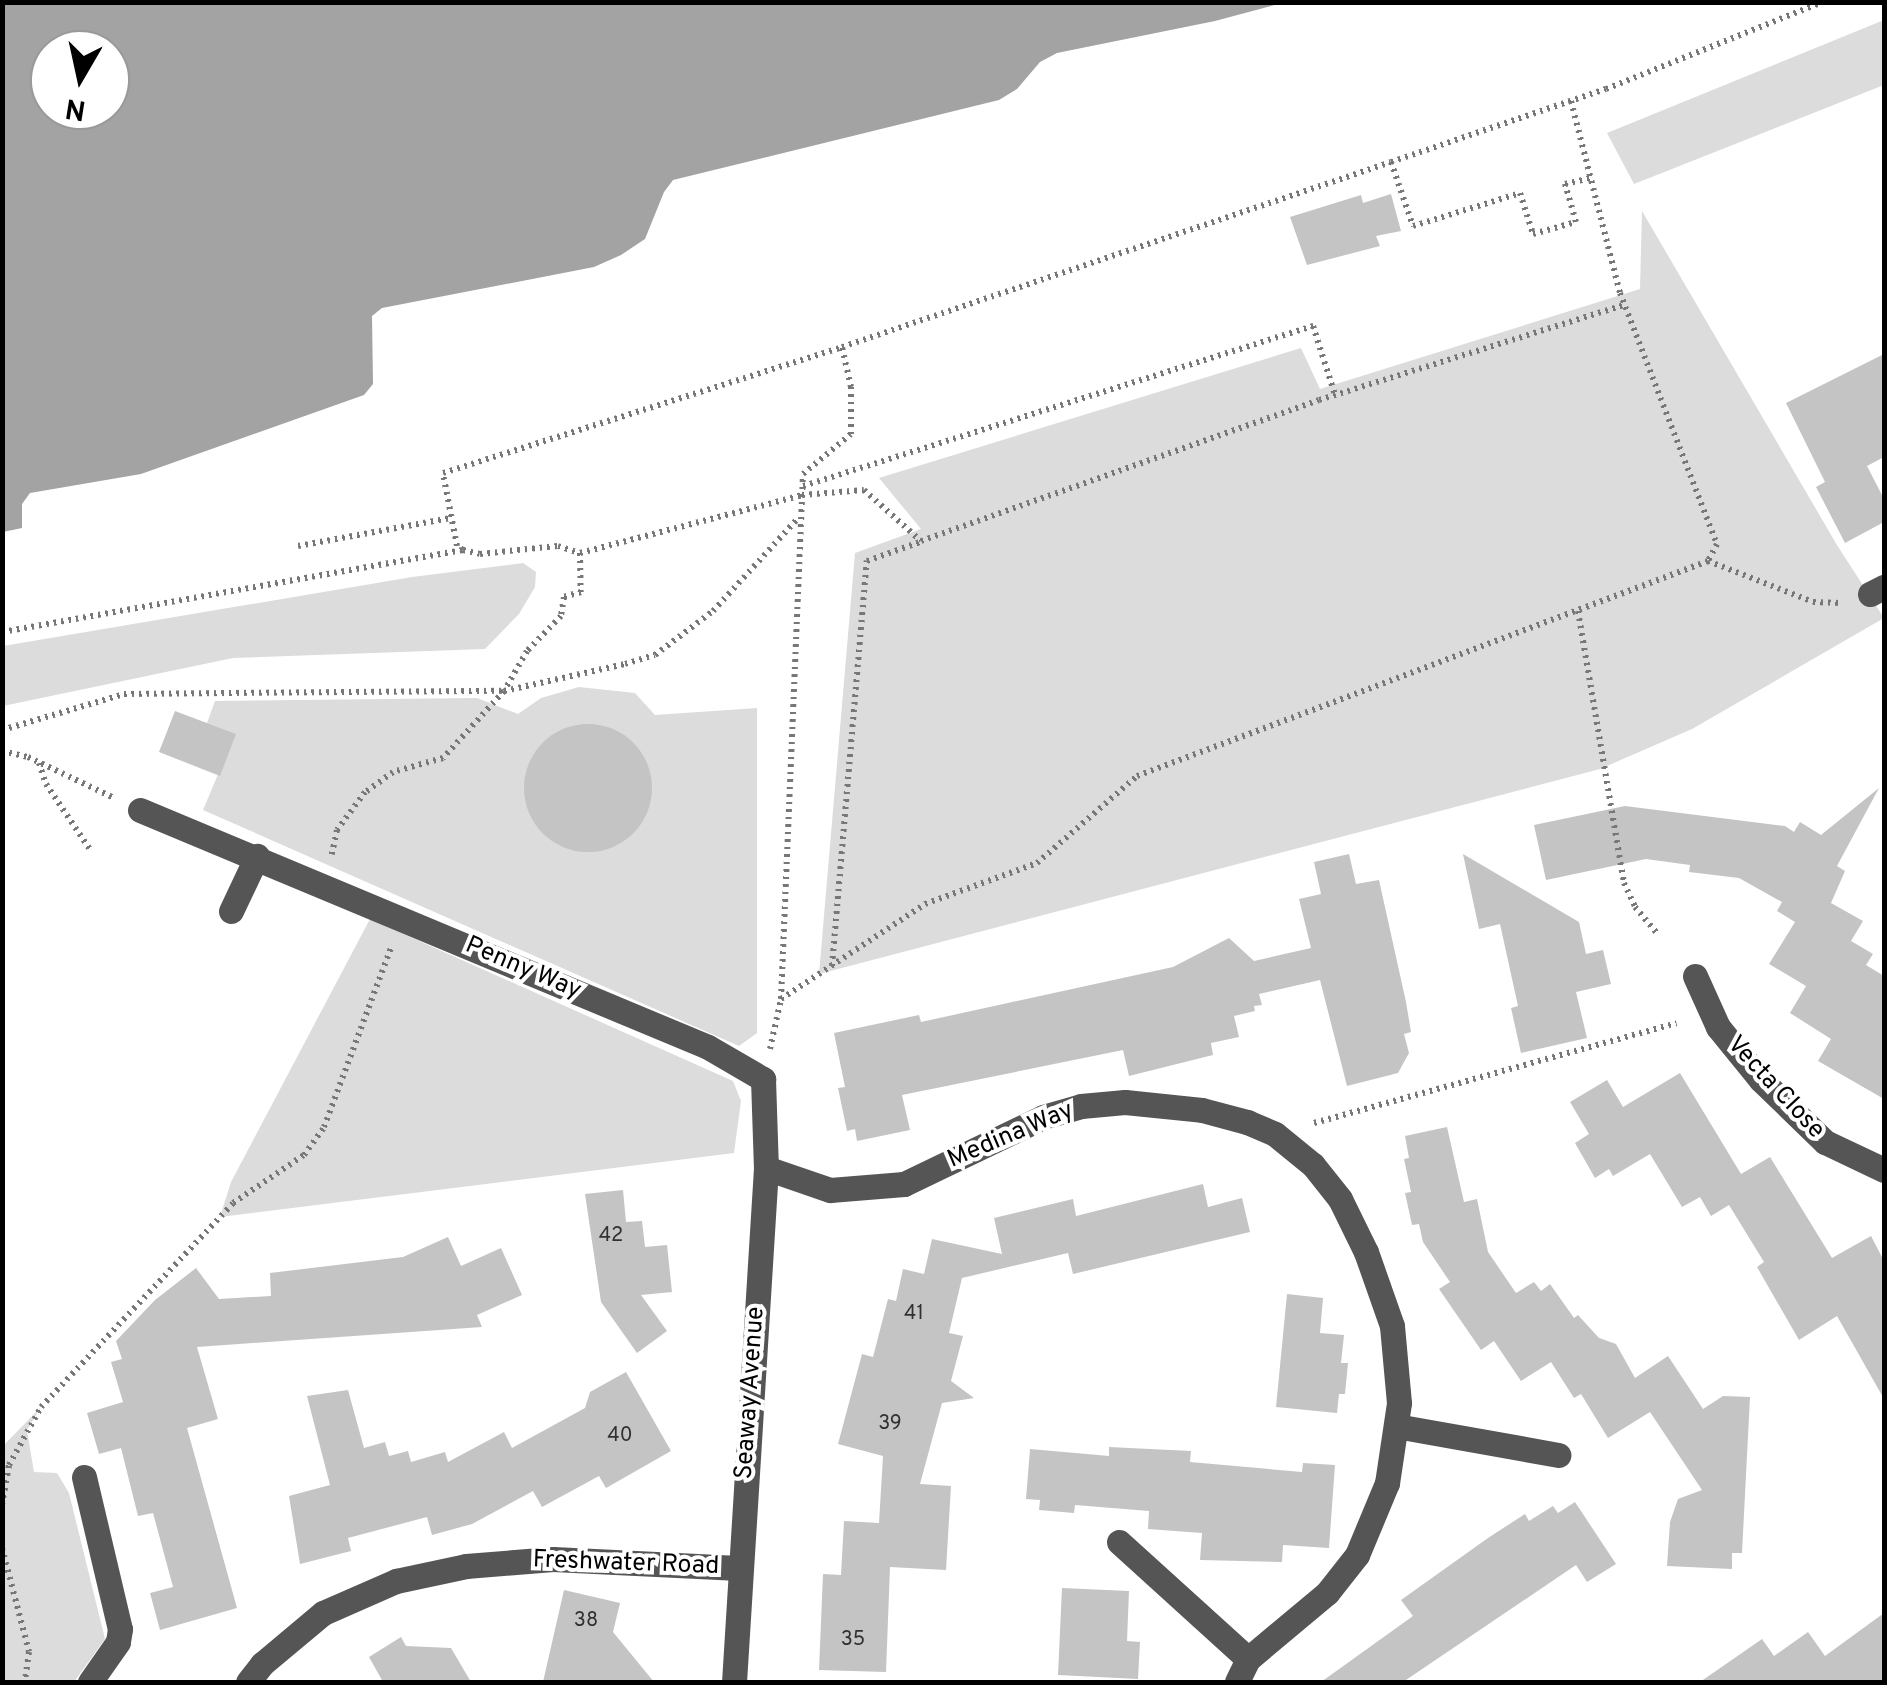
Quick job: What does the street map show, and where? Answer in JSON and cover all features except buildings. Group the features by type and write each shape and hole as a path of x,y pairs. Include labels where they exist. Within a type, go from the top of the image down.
{"street":[{"name":"Penny Way","path":"140,810 708,1048 764,1091"},
{"path":"231,911 257,856"},
{"name":"Vecta Close","path":"1694,976 1718,1027 1761,1080 1825,1142 1884,1170"},
{"name":"Seaway Avenue","path":"734,1682 766,1168 764,1091"},
{"name":"Medina Way","path":"766,1168 830,1190 904,1184 1044,1118 1082,1106 1125,1102 1202,1110 1274,1134 1313,1165 1340,1199 1366,1252 1392,1326 1399,1403 1396,1426 1387,1483 1357,1555 1326,1593 1242,1671"},
{"path":"1396,1426 1558,1455"},
{"path":"84,1477 120,1629 118,1642 90,1682"},
{"path":"1119,1542 1242,1671"},
{"name":"Freshwater Road","path":"248,1682 262,1664 323,1613 396,1581 466,1566 553,1559 739,1568"}],"path":[{"path":"463,550 456,546 443,472 842,347 1570,101 1822,2"},
{"path":"781,999 925,904 1037,863 1137,776 1708,561 1717,544 1624,305 1570,101"},
{"path":"1391,162 1412,226 1520,193 1532,234 1576,222 1565,184 1590,178"},
{"path":"832,967 867,561 1335,396 1624,305"},
{"path":"802,486 1313,326 1335,396"},
{"path":"764,1091 781,999 803,474 852,434 851,387 842,347"},
{"path":"2,632 463,550 496,553 558,546 580,553 802,495 864,490 921,541"},
{"path":"2,730 124,694 504,691 655,656 713,611 799,517"},
{"path":"298,546 450,518"},
{"path":"320,883 337,830 365,792 393,772 443,758 504,691 528,651 560,616 558,607 564,597 581,592 580,553"},
{"path":"1708,561 1813,602 1848,603 1877,591"},
{"path":"1578,610 1624,883 1636,907 1657,933"},
{"path":"2,751 39,762 140,810"},
{"path":"39,762 46,784 91,851"},
{"path":"2,1505 10,1465 41,1407 233,1203 304,1155 324,1127 340,1090 370,994 404,918"},
{"path":"1274,1134 1676,1023"},
{"path":"2,1548 28,1652 25,1682"}],"shaded area":[{"path":"3,2 1282,3 1215,21 1057,53 1040,62 1017,89 999,100 673,180 645,239 594,267 382,308 372,316 373,384 364,395 141,474 30,493 22,504 22,528 3,532"},
{"path":"1884,20 1884,85 1634,184 1607,133"},
{"path":"1642,211 1837,545 1884,618 1692,729 1600,769 819,974 855,553 921,529 879,478 1301,348 1320,389 1640,289"},
{"path":"523,563 536,572 535,587 519,614 485,649 233,658 3,706 3,646 412,577"},
{"path":"579,687 635,693 655,715 757,708 757,1033 739,1046 203,810 235,734 207,723 215,701 477,698 518,714 541,698"},
{"path":"370,919 733,1081 741,1101 734,1153 220,1217 231,1182"},
{"path":"41,1407 27,1430 34,1472 57,1473 69,1493 105,1639 74,1682 3,1682 3,1446"}]}
